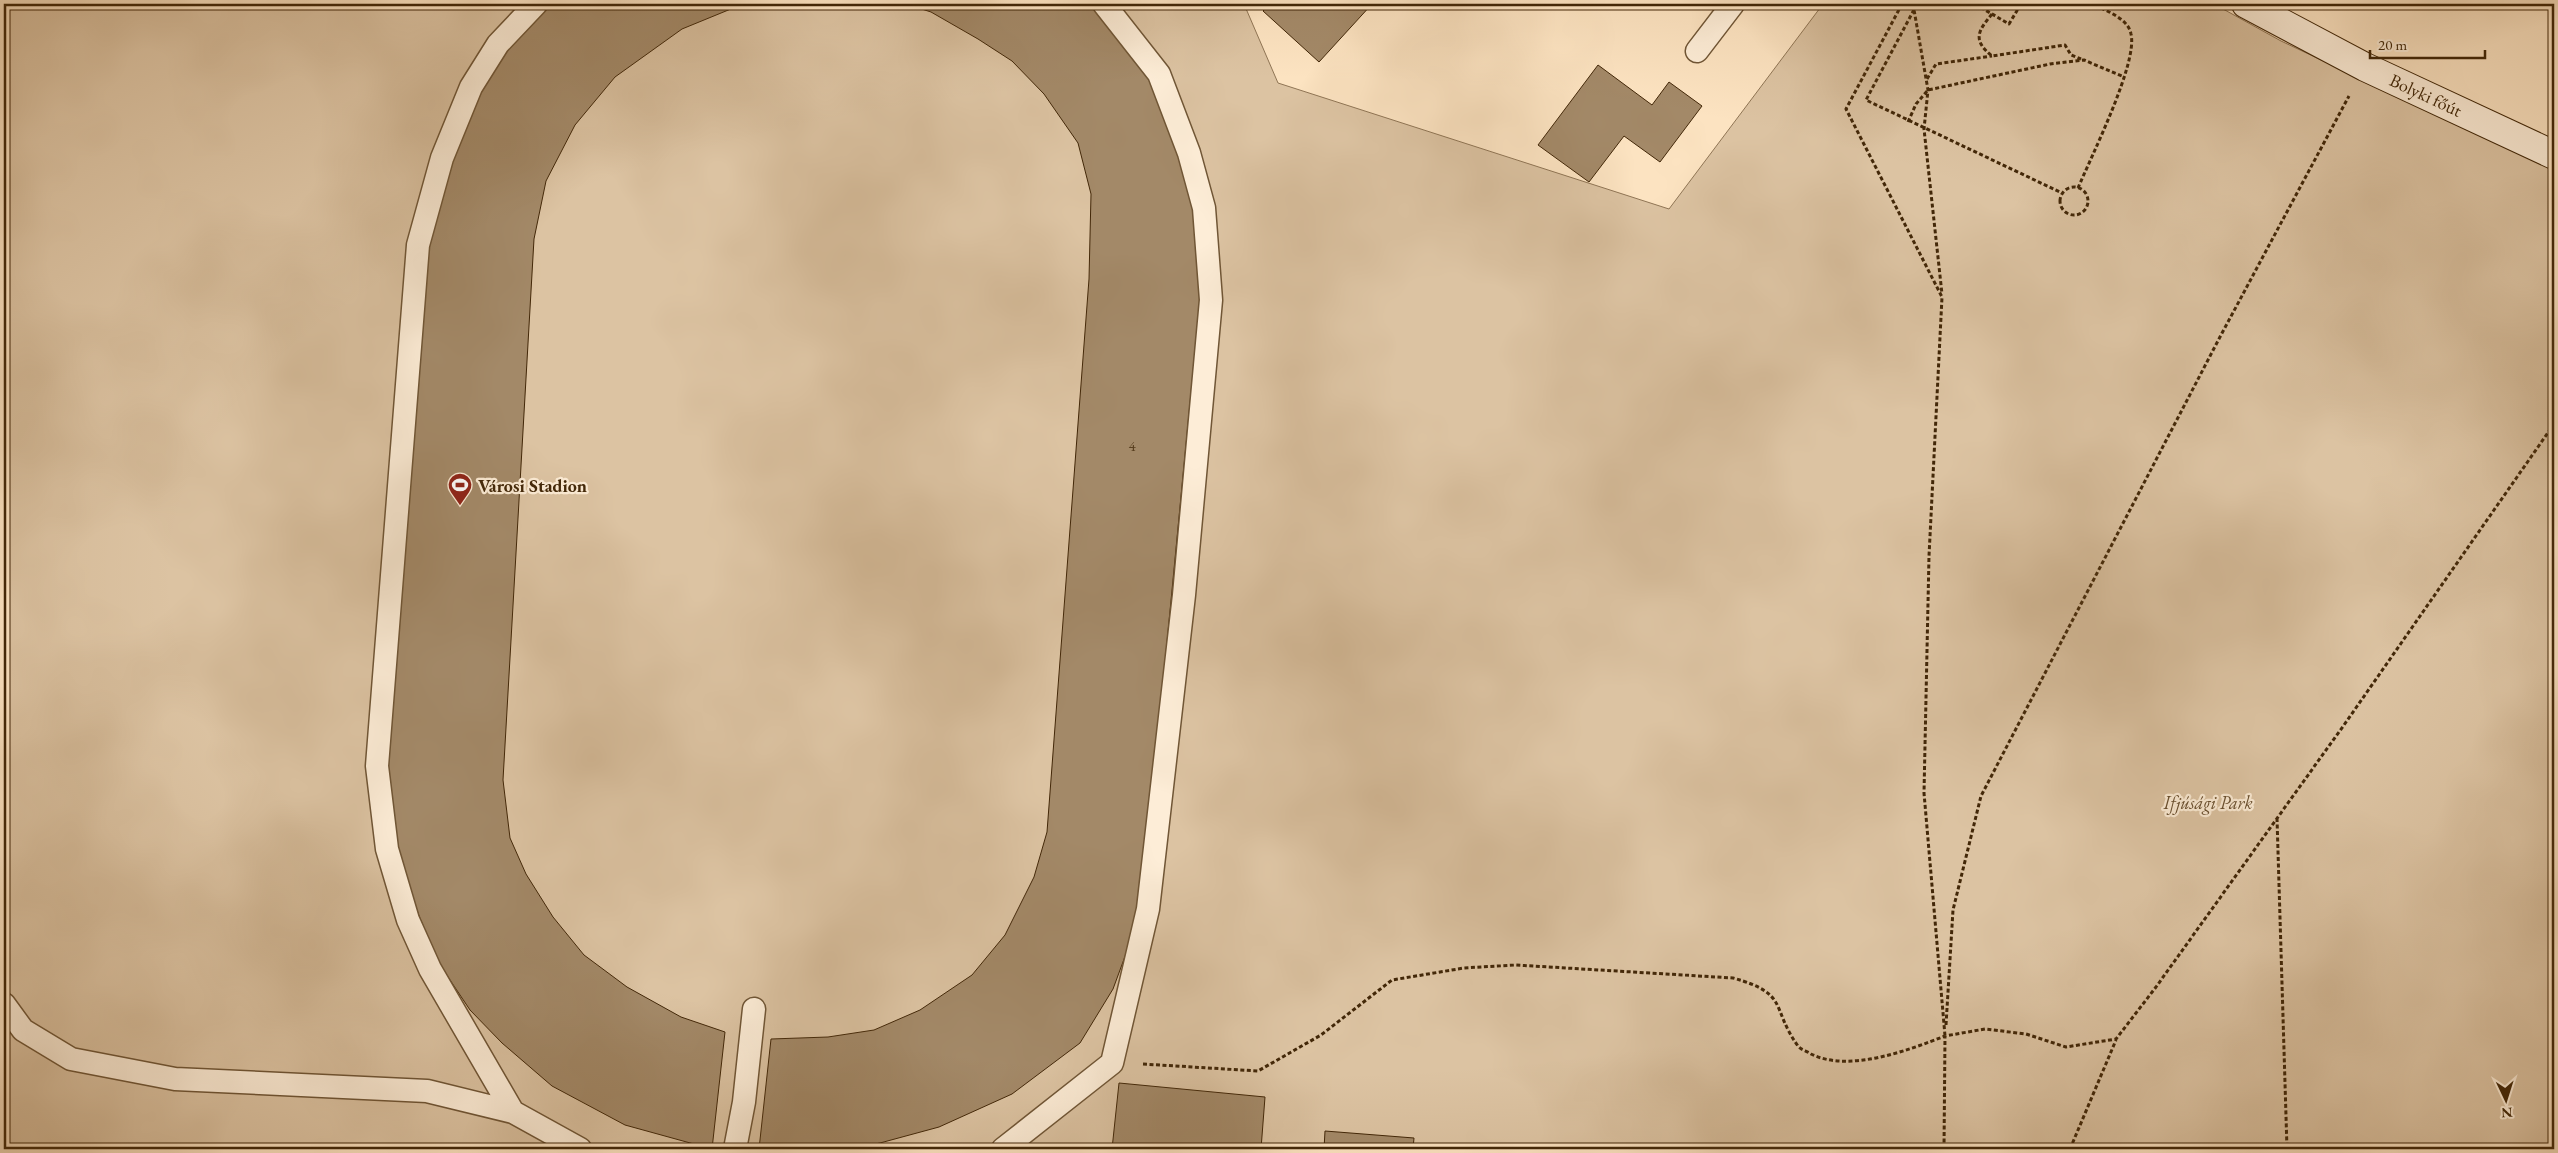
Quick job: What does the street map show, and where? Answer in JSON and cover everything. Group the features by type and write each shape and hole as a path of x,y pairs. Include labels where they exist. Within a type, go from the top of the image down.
{"main road":[{"name":"Bolyki főút","path":"2246,4 2365,67 2554,155"}],"lane":[{"path":"513,1112 430,969 408,920 388,849 377,766 418,245 442,158 471,87 498,44 536,4"},
{"path":"1003,1149 1112,1063 1148,910 1184,595 1211,300 1204,208 1189,153 1159,74 1104,4"},
{"path":"1697,51 1733,4"},
{"path":"4,1004 23,1030 71,1059 174,1079 427,1091 513,1112 582,1148"},
{"path":"735,1149 744,1102 754,1009"}],"path":[{"path":"1902,4 1846,109 1942,297"},
{"path":"1913,4 1928,90"},
{"path":"1917,4 1866,100 1908,122 2062,193"},
{"path":"1975,4 2009,24 2021,4"},
{"path":"2078,188 2124,77 2130,51 2131,34 2122,20 2093,4"},
{"path":"1992,14 1978,32 1979,41 1992,56"},
{"path":"1945,1036 1924,793 1929,556 1942,297 1924,129 1928,90 1927,81 1936,64 2066,45 2071,55 2124,77"},
{"path":"1908,122 1916,104 1928,90 2050,64 2084,60"},
{"path":"1944,1149 1945,1036 1953,910 1982,796 2220,335 2365,67"},
{"path":"2069,188 2078,188 2088,198 2087,208 2080,214 2071,216 2063,211 2059,202 2062,193 2069,188"},
{"path":"2070,1149 2116,1039 2156,987 2554,424"},
{"path":"2277,817 2287,1149"},
{"path":"1112,1063 1258,1071 1321,1035 1392,980 1464,968 1516,965 1733,978 1765,989 1773,996 1800,1048 1819,1058 1861,1059 1887,1056 1945,1036 1985,1029 2026,1034 2066,1047 2116,1039"}],"green space":[{"name":"Ifjúsági Park","path":"4,4 1244,4 1278,83 1669,209 1823,4 2214,4 2281,41 2554,170 2554,1149 4,1149"}],"building":[{"name":"Városi Stadion","path":"542,4 743,4 682,29 615,77 575,125 546,181 534,239 503,780 510,838 526,874 553,917 584,955 627,987 681,1017 725,1032 712,1149 625,1125 552,1086 502,1043 470,1010 440,965 419,916 396,847 381,765 422,247 474,89"},
{"path":"906,4 1090,4 1098,10 1150,79 1177,148 1194,208 1200,299 1141,913 1113,989 1080,1043 1012,1094 939,1127 880,1143 850,1149 759,1149 771,1039 828,1037 874,1030 920,1010 972,975 1005,935 1034,877 1047,832 1089,279 1091,194 1078,143 1044,94 1012,61 931,12"},
{"path":"1270,4 1372,4 1319,62 1263,11"},
{"path":"1598,65 1652,105 1669,82 1702,106 1660,162 1624,136 1589,182 1538,145"},
{"path":"1119,1083 1265,1097 1261,1149 1112,1149"},
{"path":"1325,1131 1414,1138 1413,1149 1324,1149"}],"place":[{"name":"Városi Stadion","path":"460,506"}]}
